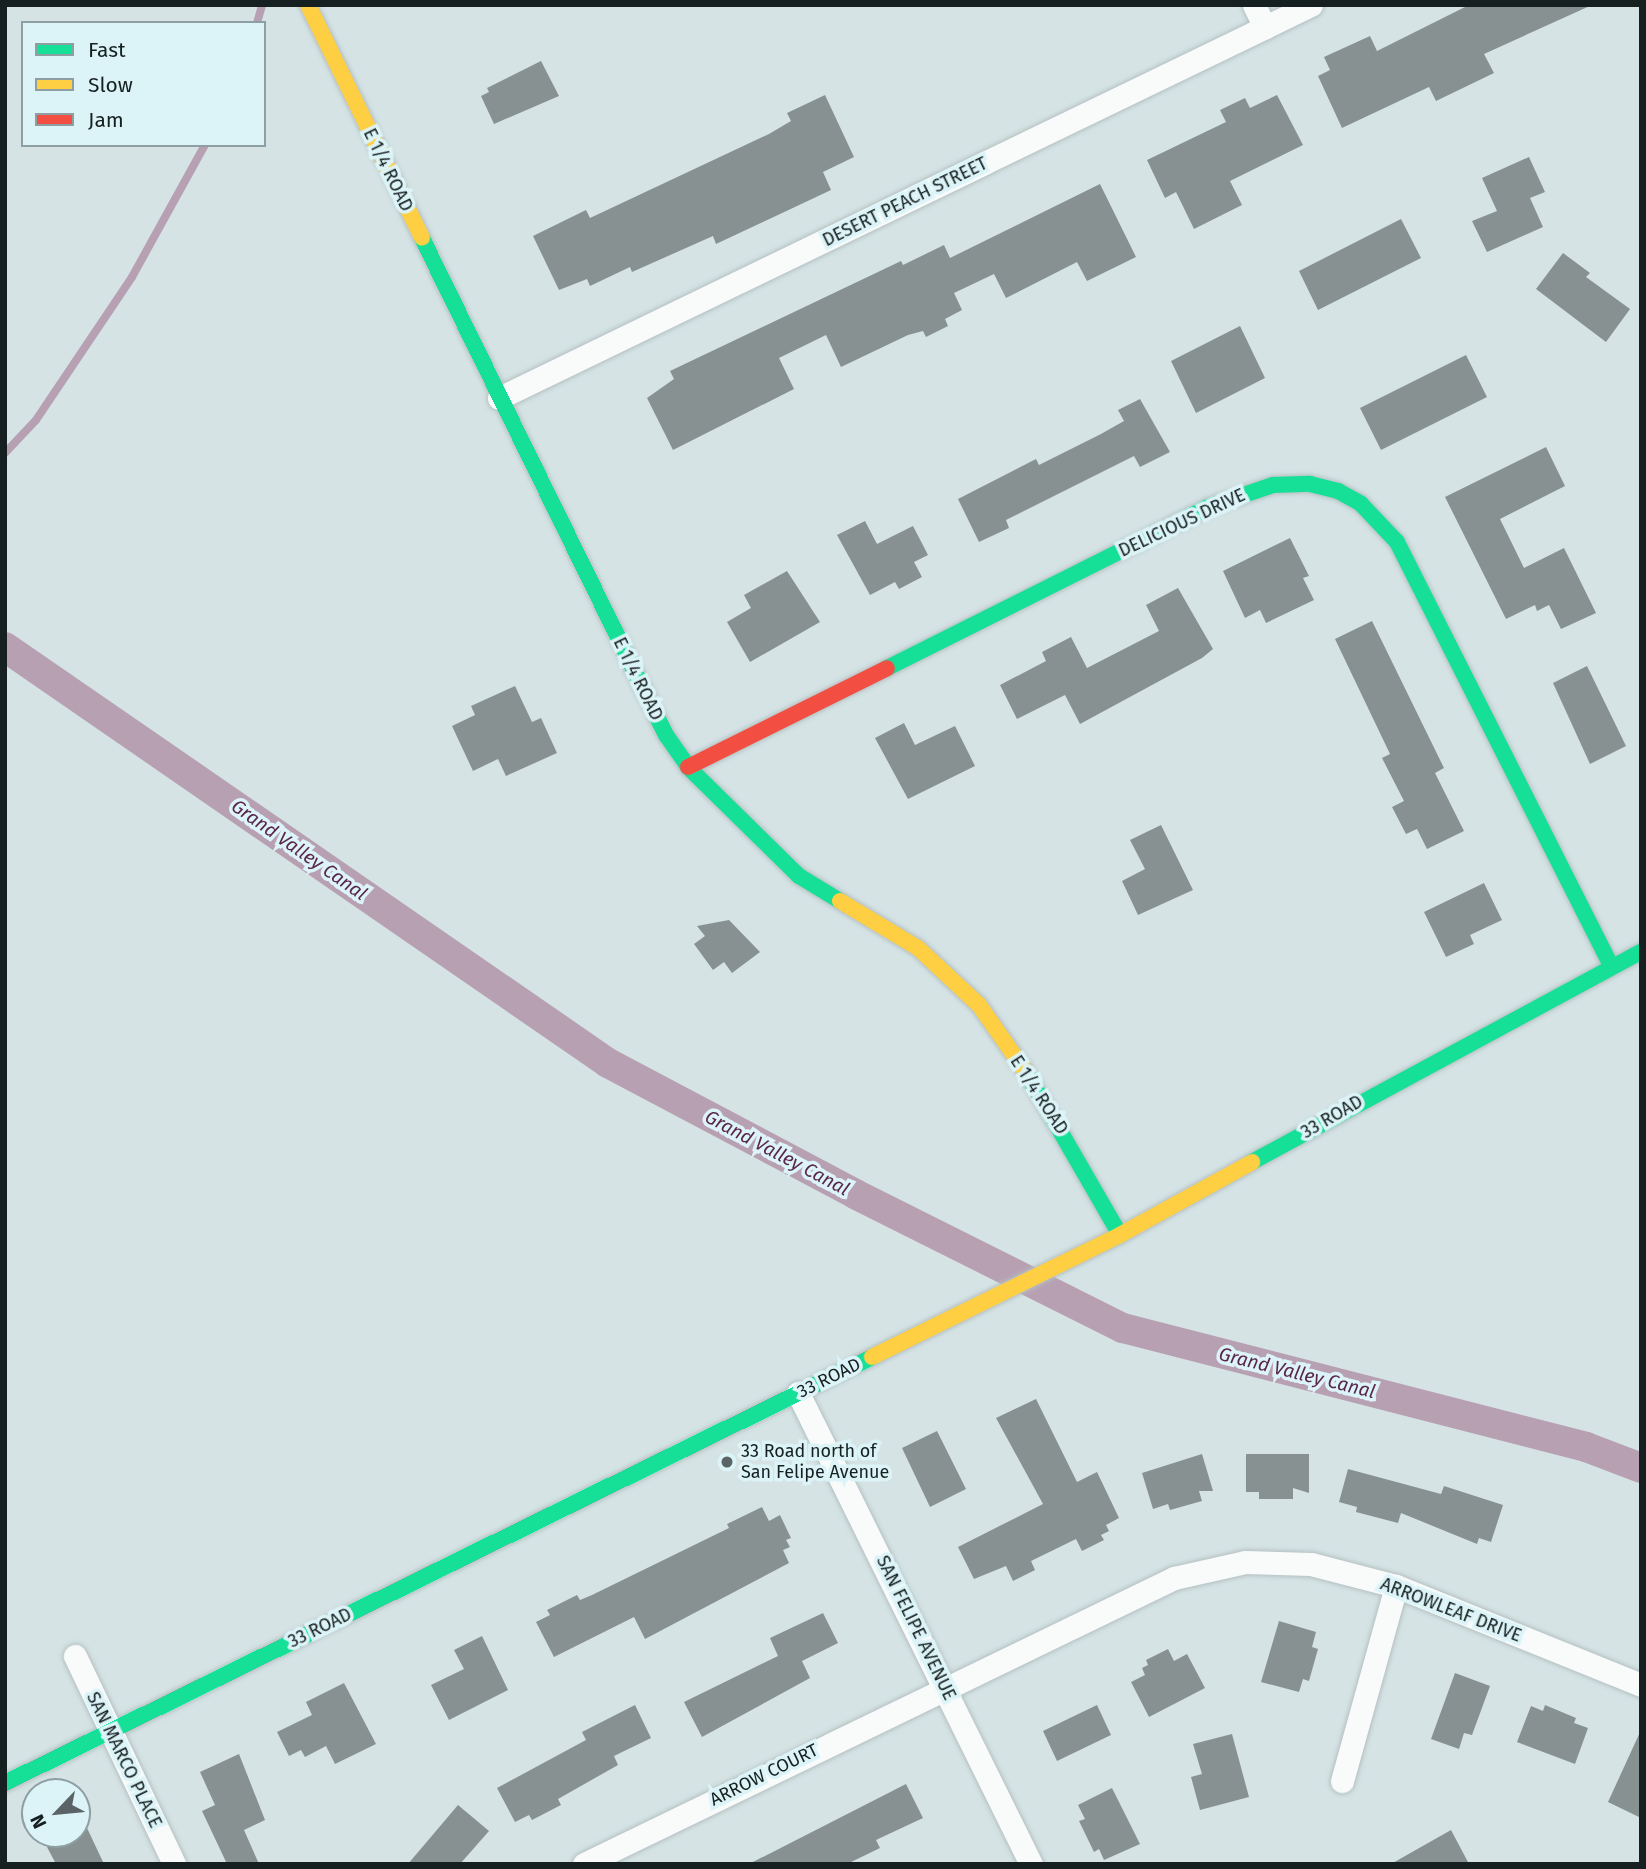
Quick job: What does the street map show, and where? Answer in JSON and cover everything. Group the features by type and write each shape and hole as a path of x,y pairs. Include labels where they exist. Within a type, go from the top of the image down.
{"street":[{"name":"E 1/4 ROAD","path":"308,5 666,735 688,767 799,876 918,948 979,1005 1048,1104 1120,1235"},
{"path":"1254,5 1265,28"},
{"name":"DESERT PEACH STREET","path":"499,398 1311,5"},
{"name":"DELICIOUS DRIVE","path":"688,767 1208,507 1273,485 1310,484 1338,491 1361,504 1397,542 1611,966"},
{"name":"33 ROAD","path":"5,1783 1120,1235 1641,952"},
{"name":"SAN FELIPE AVENUE","path":"798,1393 1031,1864"},
{"name":"ARROWLEAF DRIVE","path":"946,1688 1174,1578 1245,1562 1311,1564 1396,1586 1641,1685"},
{"path":"1342,1782 1396,1586"},
{"name":"SAN MARCO PLACE","path":"75,1656 174,1864"},
{"name":"ARROW COURT","path":"584,1864 946,1688"}],"building":[{"path":"1469,5 1592,5 1484,54 1494,73 1436,101 1429,87 1342,128 1318,76 1330,70 1324,57 1370,36 1377,51"},
{"path":"541,61 559,96 494,124 481,96 489,92 487,88"},
{"path":"825,95 854,157 823,172 831,190 716,244 713,236 632,272 630,267 590,286 587,279 559,290 533,236 586,210 590,218 769,134 791,121 787,113"},
{"path":"1277,95 1303,145 1230,181 1242,205 1194,229 1176,192 1165,198 1147,160 1226,122 1220,110 1245,98 1250,108"},
{"path":"1529,157 1545,192 1530,198 1543,227 1487,252 1472,221 1497,211 1482,178"},
{"path":"1100,184 1136,257 1087,281 1077,262 1006,298 994,274 954,293 962,310 945,319 948,326 926,337 923,331 908,335 841,367 826,335 779,358 794,389 673,450 647,398 674,379 670,371 901,261 903,265 944,245 950,258"},
{"path":"1401,219 1421,258 1318,310 1299,271"},
{"path":"1563,253 1590,273 1586,277 1630,309 1606,342 1536,289"},
{"path":"1240,326 1265,378 1196,413 1171,361"},
{"path":"1466,355 1487,397 1381,450 1360,408"},
{"path":"1140,399 1170,452 1140,467 1134,456 1006,520 1009,528 979,542 958,499 1036,459 1039,465 1101,434 1124,421 1118,410"},
{"path":"1546,447 1565,486 1500,519 1524,568 1564,548 1596,613 1561,629 1549,605 1537,611 1535,605 1506,619 1445,497"},
{"path":"865,521 877,544 913,526 928,555 914,562 922,577 899,589 895,582 870,595 837,535"},
{"path":"1290,538 1309,576 1303,578 1314,600 1266,623 1260,610 1245,618 1223,571"},
{"path":"787,571 820,622 750,662 727,622 751,608 744,595"},
{"path":"1178,588 1213,649 1202,658 1080,724 1065,695 1017,719 1000,685 1046,661 1042,652 1071,637 1087,668 1159,631 1146,605"},
{"path":"1372,621 1444,768 1435,773 1464,831 1427,849 1417,829 1406,834 1392,807 1404,801 1382,758 1390,754 1335,639"},
{"path":"1587,666 1626,746 1590,764 1553,683"},
{"path":"515,686 532,722 541,718 557,753 506,776 498,759 473,771 452,726 475,715 471,706"},
{"path":"904,723 915,745 955,726 975,766 908,799 875,738"},
{"path":"1161,825 1193,890 1138,915 1122,881 1145,869 1130,840"},
{"path":"1484,883 1502,920 1470,935 1474,944 1446,957 1424,912"},
{"path":"729,920 760,952 732,973 724,962 713,970 694,944 705,936 697,926"},
{"path":"1036,1399 1077,1482 1097,1472 1119,1518 1106,1525 1109,1531 1101,1535 1104,1540 1082,1551 1076,1539 1031,1561 1035,1570 1013,1581 1006,1566 974,1579 958,1547 1043,1504 996,1418"},
{"path":"937,1431 966,1489 930,1507 902,1448"},
{"path":"1202,1454 1213,1491 1199,1491 1202,1501 1170,1510 1168,1504 1153,1509 1142,1473"},
{"path":"1246,1454 1309,1454 1309,1493 1293,1488 1293,1499 1259,1499 1259,1492 1246,1492"},
{"path":"1348,1469 1441,1494 1444,1486 1503,1505 1491,1542 1479,1538 1477,1544 1401,1513 1398,1523 1356,1512 1357,1507 1339,1502"},
{"path":"762,1507 769,1521 780,1515 791,1538 786,1540 790,1547 783,1550 789,1563 645,1639 634,1617 554,1657 536,1622 550,1615 547,1610 577,1595 580,1600 592,1595 729,1528 727,1524"},
{"path":"823,1613 838,1643 802,1661 810,1678 702,1737 684,1702 778,1656 770,1638"},
{"path":"1279,1621 1316,1632 1312,1647 1318,1649 1309,1681 1303,1679 1299,1692 1261,1682"},
{"path":"482,1636 508,1690 449,1720 431,1685 464,1669 454,1650"},
{"path":"1168,1649 1174,1661 1187,1654 1205,1688 1149,1717 1131,1682 1145,1675 1142,1668 1148,1665 1146,1660"},
{"path":"1455,1673 1490,1686 1472,1735 1464,1733 1459,1749 1431,1739"},
{"path":"344,1683 376,1744 335,1764 326,1746 305,1757 301,1750 289,1756 277,1732 312,1715 306,1702"},
{"path":"635,1705 651,1738 614,1756 618,1765 558,1799 561,1805 532,1820 529,1815 515,1822 497,1788 586,1740 582,1732"},
{"path":"1097,1705 1111,1735 1057,1761 1043,1731"},
{"path":"1545,1705 1576,1718 1574,1723 1588,1728 1575,1764 1517,1742 1531,1706 1543,1711"},
{"path":"1641,1730 1641,1818 1608,1802"},
{"path":"1232,1734 1249,1797 1200,1810 1191,1777 1202,1774 1193,1744"},
{"path":"239,1754 265,1820 244,1830 259,1864 227,1864 202,1811 215,1805 200,1772"},
{"path":"906,1784 923,1818 876,1840 880,1848 847,1864 749,1864"},
{"path":"1112,1788 1140,1844 1104,1860 1099,1849 1094,1852 1079,1821 1085,1819 1078,1805"},
{"path":"458,1805 489,1831 460,1864 408,1864"},
{"path":"1451,1830 1469,1864 1391,1864"},
{"path":"91,1836 104,1864 56,1864 48,1848 91,1848"}],"waterway":[{"path":"258,21 262,5"},
{"path":"5,453 36,420 132,277 204,147"},
{"name":"Grand Valley Canal","path":"5,647 608,1063 855,1194 1123,1328 1586,1447 1641,1468"}],"traffic: fast":[{"path":"422,238 666,735 688,767 799,876 840,901"},
{"path":"887,668 1208,507 1273,485 1310,484 1338,491 1361,504 1397,542 1611,966"},
{"path":"1252,1162 1641,952"},
{"path":"1026,1072 1120,1235"},
{"path":"5,1783 872,1357"}],"traffic: slow":[{"path":"308,5 422,238"},
{"path":"840,901 918,948 979,1005 1026,1072"},
{"path":"872,1357 1120,1235 1252,1162"}],"traffic: jam":[{"path":"688,767 887,668"}],"place":[{"name":"33 Road north of San Felipe Avenue","path":"727,1462"}]}
